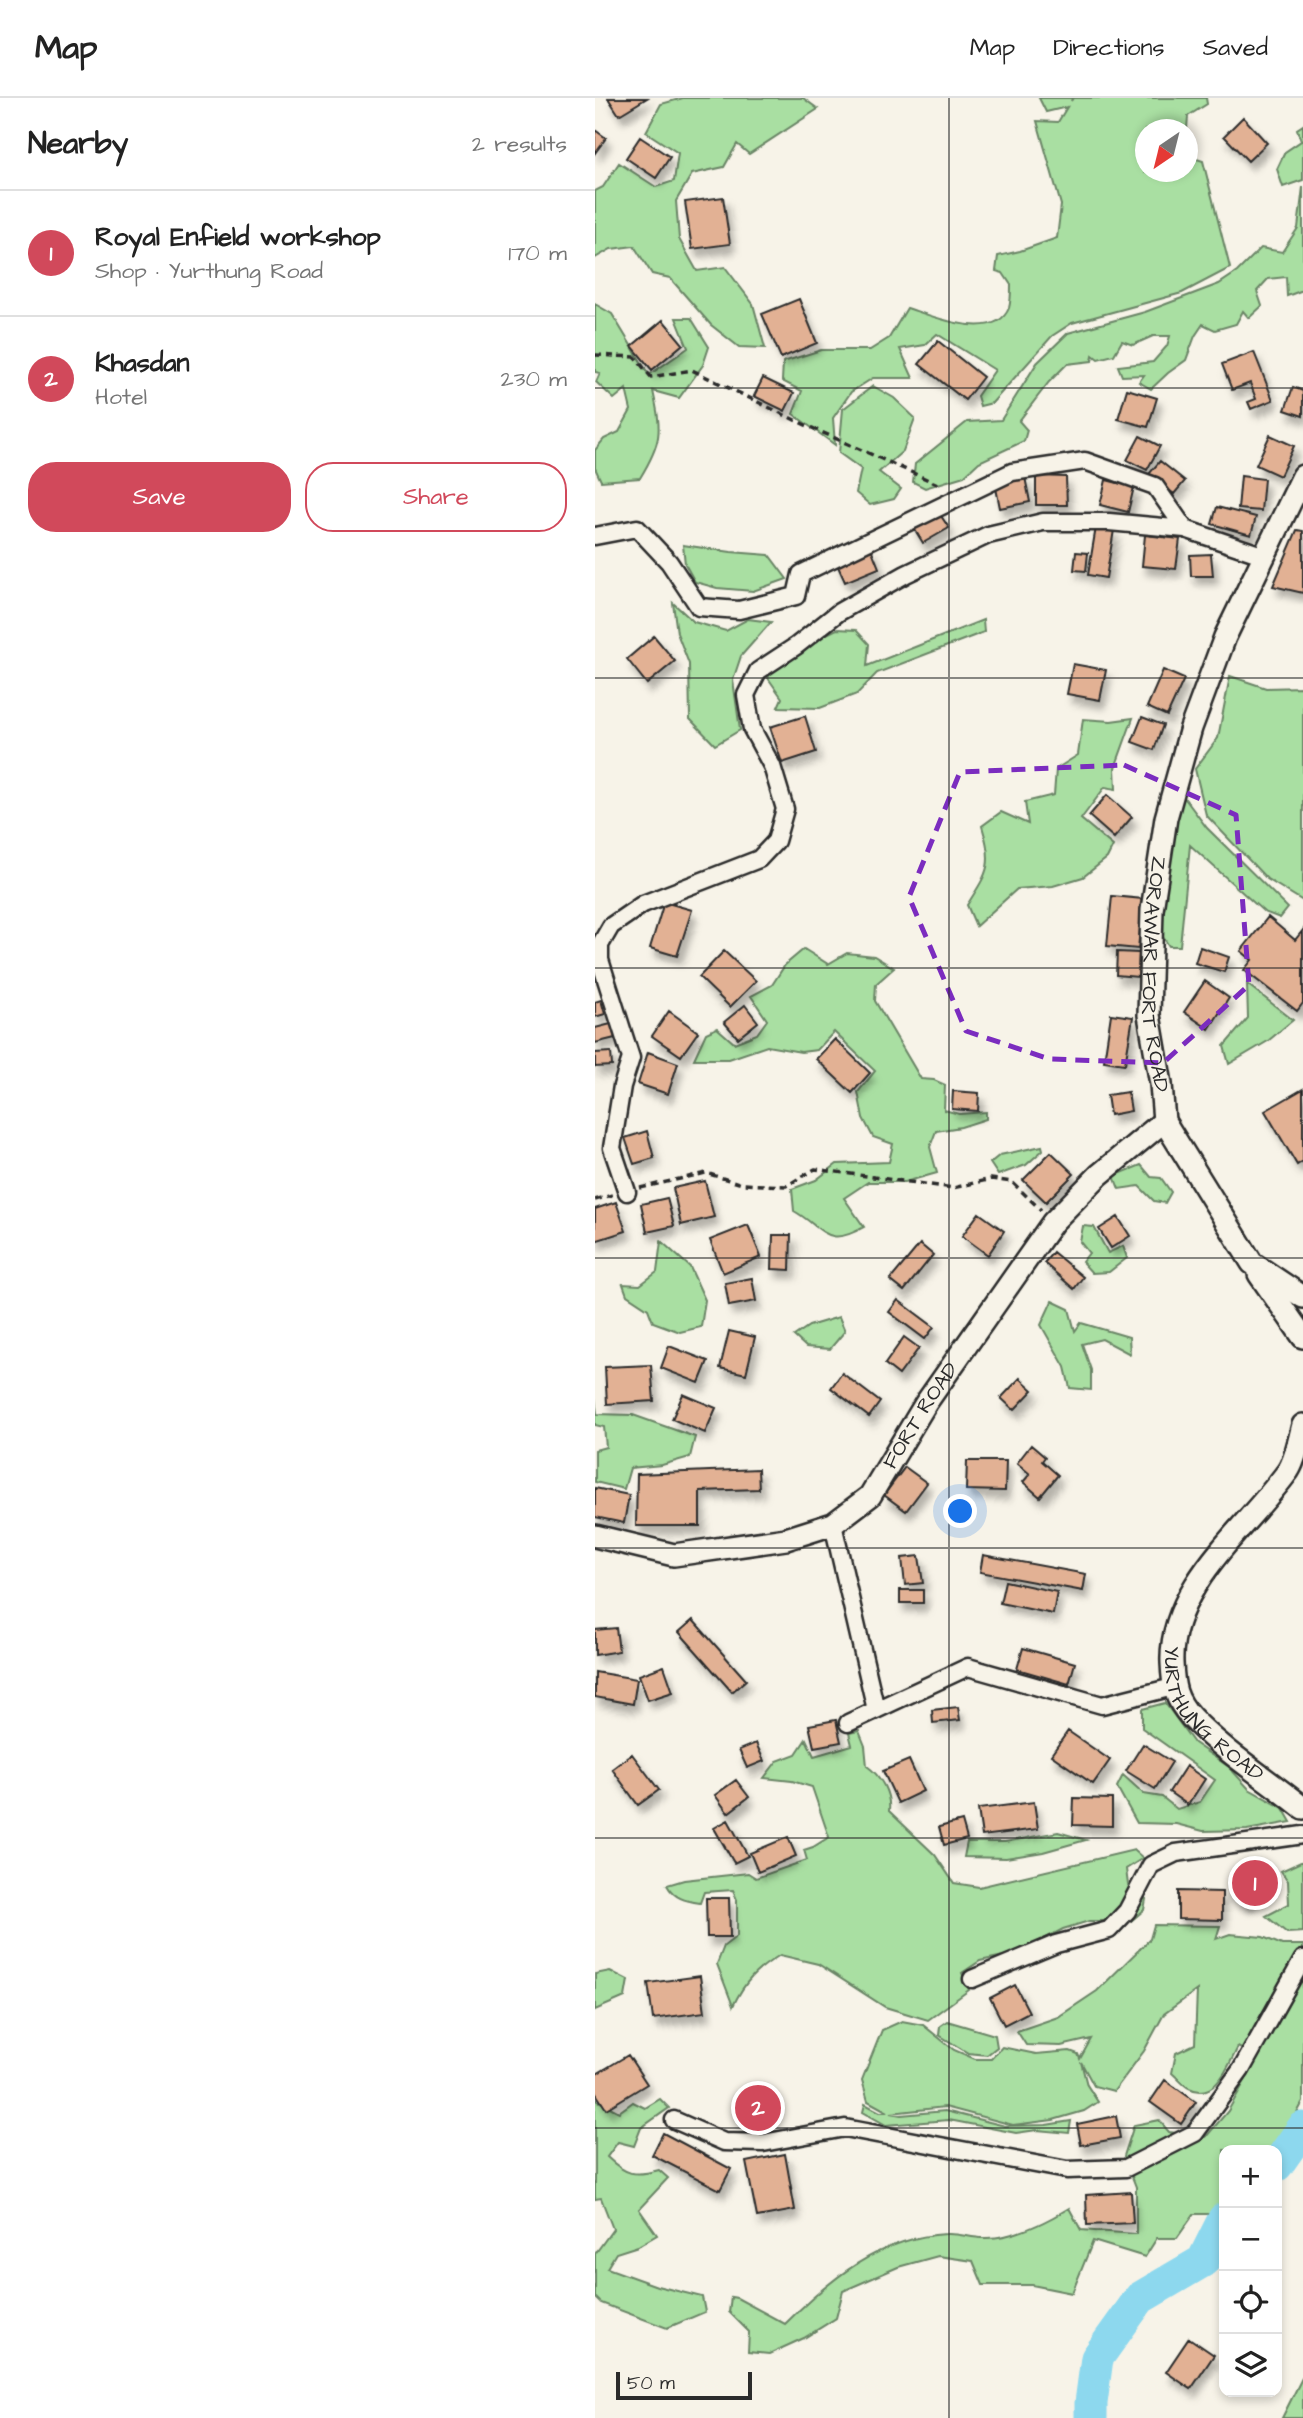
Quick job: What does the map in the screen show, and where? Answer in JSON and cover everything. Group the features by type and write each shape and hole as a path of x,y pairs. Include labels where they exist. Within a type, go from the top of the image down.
{"street":[{"path":"595,537 637,527 669,562 699,607 740,610 796,596 801,574 1012,472 1085,461 1155,485 1185,529"},
{"name":"ZORAWAR FORT ROAD","path":"1164,1121 1161,1084 1149,1015 1152,910 1166,818 1191,728 1225,637 1303,476"},
{"path":"627,1192 612,1148 622,1086 631,1058 600,960 600,944 611,926 643,904 759,859 775,841 785,809 772,766 752,729 746,695 758,671 796,646 839,612 906,574 988,535 1043,522 1109,522 1185,529 1265,556"},
{"path":"1164,1121 1252,1264 1303,1338"},
{"name":"FORT ROAD","path":"597,1542 674,1555 786,1539 833,1524 870,1496 926,1403 1053,1222 1099,1175 1164,1121"},
{"path":"1252,1264 1303,1297"},
{"name":"YURTHUNG ROAD","path":"1303,1425 1290,1468 1216,1554 1189,1597 1171,1644 1173,1686 1190,1716 1237,1758 1303,1808"},
{"path":"833,1524 876,1710"},
{"path":"848,1723 968,1667 1102,1704 1173,1686"},
{"path":"971,1979 1056,1944 1109,1930 1127,1911 1151,1865 1176,1853 1303,1835"},
{"path":"674,2120 724,2142 763,2143 845,2128 1067,2170 1126,2168 1195,2133 1241,2070 1303,1959"}],"path":[{"path":"595,355 635,357 651,377 692,370 963,496"},
{"path":"595,1200 706,1173 742,1184 786,1185 815,1169 953,1188 991,1179 1012,1182 1053,1222"}],"highlighted area":[{"path":"1124,765 1236,815 1249,985 1163,1063 1049,1059 966,1031 909,897 960,772"}],"green space":[{"path":"683,98 803,98 818,109 749,154 737,144 724,167 692,174 676,201 679,239 697,271 725,267 753,304 765,348 739,347 711,325 670,278 652,274 634,246 611,249 595,258 595,191 603,187 619,163 656,187 674,181 678,153 646,132 661,104"},
{"path":"1039,98 1072,98 1071,101 1073,98 1206,98 1207,104 1188,116 1188,119 1135,119 1135,182 1198,182 1198,159 1203,161 1230,268 1182,293 1072,323 1052,336 992,403 980,406 977,396 995,370 937,334 925,345 900,349 913,378 873,378 851,392 833,418 835,445 793,414 802,391 782,381 783,362 821,350 870,350 889,338 907,308 962,324 991,324 1002,318 1009,308 1011,285 1003,273 996,271 998,256 1057,238 1061,205 1037,121 1058,122 1067,107 1046,112"},
{"path":"1303,125 1303,180 1283,187 1277,169 1285,152 1301,141 1297,129"},
{"path":"1303,187 1303,290 1287,296 1286,277 1268,279 1257,291 1262,306 1249,318 1243,311 1236,324 1215,330 1203,324 1195,336 1186,360 1151,389 1139,382 1144,375 1122,376 1118,366 1153,362 1167,346 1170,336 1153,336 1133,345 1122,341 1114,355 1098,359 1093,355 1092,361 1067,364 1049,382 1019,421 1027,430 1024,441 979,462 964,476 925,488 913,482 915,464 967,422 1001,420 1037,363 1068,333 1145,312 1219,284 1237,272 1261,248 1282,252 1298,228"},
{"path":"595,304 612,314 649,375 688,348 676,318 691,318 709,347 703,365 679,398 653,391 658,436 653,455 640,478 601,481 595,468 595,450 604,439 619,432 631,410 626,389 614,399 596,382 600,373 595,372"},
{"path":"873,386 894,398 915,418 903,451 879,472 901,489 894,499 870,505 856,493 861,469 839,453 843,409"},
{"path":"683,545 769,555 787,579 753,591 717,588 695,582 685,564"},
{"path":"673,603 694,622 726,631 748,619 771,622 741,656 733,680 740,730 715,745 690,719 689,664 677,633"},
{"path":"983,620 984,632 877,673 857,694 820,708 778,707 782,698 768,678 773,669 810,642 837,629 856,630 869,644 867,666"},
{"path":"1230,676 1266,688 1303,687 1303,901 1267,879 1206,815 1195,769 1218,738"},
{"path":"1133,718 1115,768 1116,789 1105,787 1081,819 1113,846 1107,858 1083,877 1053,886 1017,889 976,926 967,905 987,868 988,850 982,826 1001,812 1028,824 1025,802 1054,795 1056,769 1078,755 1083,719 1111,721"},
{"path":"1183,796 1207,828 1288,908 1280,918 1264,912 1190,845 1180,946 1169,946 1161,934 1174,808"},
{"path":"804,949 828,964 847,953 874,956 894,968 876,984 875,1001 921,1079 934,1080 945,1085 944,1110 959,1114 986,1112 986,1119 936,1131 930,1147 937,1173 905,1182 868,1182 844,1198 864,1227 841,1236 826,1234 794,1211 792,1189 816,1180 837,1164 889,1162 893,1144 873,1137 863,1118 858,1092 875,1071 834,1032 817,1050 801,1052 767,1046 729,1059 694,1059 706,1033 717,1028 734,1043 757,1034 767,1020 751,996 772,985 785,965"},
{"path":"1247,984 1293,1020 1268,1041 1229,1064 1224,1046 1248,1018"},
{"path":"1042,1146 1043,1150 1026,1165 998,1175 990,1163 1000,1155"},
{"path":"1141,1165 1151,1177 1161,1178 1171,1192 1165,1203 1154,1201 1139,1186 1119,1189 1114,1176"},
{"path":"1083,1226 1094,1227 1108,1253 1123,1246 1127,1258 1109,1272 1092,1273 1082,1262 1089,1253 1080,1242"},
{"path":"661,1241 690,1267 705,1300 701,1327 680,1332 653,1322 648,1309 627,1295 623,1284 640,1285 657,1272"},
{"path":"1052,1301 1069,1309 1075,1331 1081,1323 1129,1337 1130,1354 1102,1339 1082,1344 1091,1370 1091,1390 1070,1388 1065,1367 1041,1325"},
{"path":"839,1317 845,1331 830,1349 806,1347 794,1336 809,1326"},
{"path":"595,1399 597,1414 633,1415 695,1437 690,1457 662,1465 630,1468 624,1489 595,1482 595,1450 606,1447 604,1427 595,1425"},
{"path":"1165,1703 1194,1743 1229,1767 1249,1789 1283,1808 1291,1822 1247,1830 1203,1831 1176,1824 1137,1823 1117,1787 1123,1775 1144,1794 1162,1797 1177,1809 1200,1802 1215,1780 1142,1728 1142,1709"},
{"path":"859,1731 865,1746 867,1766 884,1786 889,1811 935,1855 954,1883 979,1887 1134,1850 1143,1858 1126,1869 1128,1885 1146,1899 1144,1910 1131,1921 1089,1921 1063,1929 1018,1953 980,1961 962,1973 969,1990 928,2020 885,2007 818,1964 780,1955 752,1977 733,2006 717,1964 724,1946 737,1936 737,1900 733,1890 704,1892 700,1903 681,1898 667,1885 684,1880 748,1873 756,1878 807,1860 804,1850 829,1837 812,1787 792,1781 764,1778 777,1761 796,1754 806,1739 814,1756 852,1745 849,1733"},
{"path":"1058,1832 1086,1840 1043,1852 1006,1858 964,1857 967,1842 1005,1842"},
{"path":"1303,1861 1303,1932 1287,1933 1266,1916 1289,1904 1288,1881 1281,1871"},
{"path":"1154,1925 1220,1926 1216,1939 1230,1934 1263,1937 1282,1945 1303,1945 1303,2102 1289,2128 1274,2145 1219,2145 1219,2204 1210,2214 1194,2214 1177,2238 1157,2238 1145,2257 1093,2241 1072,2293 1032,2285 983,2285 973,2261 938,2256 898,2267 843,2291 836,2318 804,2338 769,2354 748,2352 749,2332 729,2312 731,2297 785,2324 838,2277 878,2252 899,2243 946,2234 984,2238 1006,2236 1039,2224 1069,2208 1081,2230 1136,2234 1136,2187 1124,2156 1134,2125 1159,2120 1169,2132 1206,2137 1228,2111 1258,2058 1238,2047 1226,2071 1214,2086 1207,2090 1189,2088 1172,2073 1176,2053 1195,2044 1197,1990 1164,2014 1144,2051 1114,2091 1094,2086 1081,2062 1087,2085 1098,2102 1084,2111 1053,2120 1013,2125 945,2107 891,2113 901,2115 945,2111 1005,2126 1046,2125 1071,2121 1069,2133 1037,2130 1016,2133 949,2120 886,2125 863,2112 865,2104 880,2112 888,2112 868,2101 862,2080 882,2030 902,2021 923,2025 954,2050 975,2059 991,2059 1002,2047 1036,2054 1070,2051 1078,2054 1080,2059 1091,2039 1061,2046 1026,2045 1017,2031 1058,2017 1097,1991 1150,1939"},
{"path":"610,1971 628,1980 625,1997 595,2010 595,1974"},
{"path":"947,2021 995,2035 997,2047 987,2055 968,2053 939,2035 940,2026"},
{"path":"595,2099 619,2112 633,2102 645,2108 660,2099 669,2108 641,2128 634,2146 618,2142 607,2157 625,2171 637,2174 659,2170 668,2178 639,2209 657,2235 638,2246 616,2253 607,2268 657,2286 702,2297 705,2312 667,2328 601,2303 595,2297 595,2254 613,2229 601,2198 595,2199"},
{"path":"1303,2376 1303,2418 1282,2418"}],"building":[{"path":"608,98 647,98 619,115"},
{"path":"1243,117 1267,143 1248,161 1224,136"},
{"path":"595,130 606,138 595,153"},
{"path":"640,137 670,157 656,178 626,158"},
{"path":"723,197 730,244 692,249 685,202"},
{"path":"799,299 817,343 781,358 762,314"},
{"path":"663,320 683,344 652,370 632,346"},
{"path":"938,341 983,377 965,400 919,364"},
{"path":"1254,352 1273,400 1251,409 1248,402 1256,399 1250,383 1232,390 1222,364"},
{"path":"763,378 794,393 785,411 754,396"},
{"path":"1293,387 1303,391 1303,416 1285,410"},
{"path":"1127,389 1157,398 1148,427 1118,419"},
{"path":"1270,435 1294,446 1280,476 1256,465"},
{"path":"1140,436 1160,446 1147,470 1127,460"},
{"path":"1160,461 1185,481 1174,494 1149,474"},
{"path":"1036,476 1066,477 1067,505 1036,505"},
{"path":"1241,476 1264,479 1261,511 1238,509"},
{"path":"1025,477 1030,502 1000,508 995,483"},
{"path":"1106,480 1134,487 1128,512 1100,505"},
{"path":"1217,507 1256,517 1251,535 1212,524"},
{"path":"937,510 949,528 923,543 912,525"},
{"path":"1096,527 1114,530 1106,578 1088,575"},
{"path":"1297,530 1303,531 1303,593 1273,586"},
{"path":"1145,535 1180,539 1176,569 1142,566"},
{"path":"871,548 879,568 845,582 836,562"},
{"path":"1076,552 1088,553 1086,571 1074,570"},
{"path":"1211,554 1213,576 1191,576 1190,555"},
{"path":"654,636 675,661 647,684 627,659"},
{"path":"1073,664 1106,670 1100,700 1067,694"},
{"path":"1163,670 1184,679 1167,716 1147,707"},
{"path":"805,716 816,752 782,763 770,727"},
{"path":"1142,717 1163,725 1154,750 1132,742"},
{"path":"1107,795 1132,817 1114,838 1089,816"},
{"path":"1112,896 1143,899 1138,949 1107,946"},
{"path":"664,902 692,910 677,956 650,948"},
{"path":"1268,917 1295,940 1303,930 1303,1003 1297,1011 1244,970 1252,960 1241,951"},
{"path":"1200,947 1229,957 1224,972 1195,963"},
{"path":"724,951 756,981 730,1007 699,977"},
{"path":"1117,952 1139,953 1138,977 1116,975"},
{"path":"1205,981 1229,998 1209,1029 1184,1012"},
{"path":"601,1000 605,1014 595,1017 595,1002"},
{"path":"745,1005 758,1022 738,1038 724,1022"},
{"path":"669,1011 698,1032 681,1056 652,1036"},
{"path":"1111,1014 1133,1017 1125,1064 1104,1061"},
{"path":"611,1024 615,1038 595,1043 595,1028"},
{"path":"835,1039 870,1073 852,1093 816,1059"},
{"path":"611,1052 612,1066 595,1067 595,1053"},
{"path":"648,1052 678,1063 668,1094 638,1084"},
{"path":"1303,1089 1303,1161 1297,1165 1265,1111"},
{"path":"953,1091 979,1093 978,1111 952,1109"},
{"path":"1128,1092 1131,1111 1110,1115 1107,1095"},
{"path":"647,1131 654,1158 634,1164 625,1138"},
{"path":"1051,1152 1074,1174 1046,1202 1023,1180"},
{"path":"705,1181 714,1217 681,1225 673,1188"},
{"path":"667,1198 674,1226 647,1232 641,1204"},
{"path":"616,1202 626,1231 595,1241 595,1209"},
{"path":"979,1213 1004,1231 988,1255 962,1236"},
{"path":"1118,1217 1130,1236 1111,1248 1099,1229"},
{"path":"748,1225 761,1257 723,1273 710,1240"},
{"path":"773,1235 791,1235 790,1270 772,1269"},
{"path":"920,1244 933,1255 904,1291 890,1280"},
{"path":"1053,1252 1083,1277 1074,1289 1044,1263"},
{"path":"752,1278 756,1301 729,1306 725,1283"},
{"path":"898,1300 934,1327 925,1339 889,1312"},
{"path":"729,1331 755,1337 746,1374 720,1368"},
{"path":"904,1337 919,1348 899,1375 885,1364"},
{"path":"669,1346 708,1361 699,1383 661,1368"},
{"path":"651,1365 654,1401 607,1404 605,1367"},
{"path":"842,1373 880,1402 869,1417 831,1388"},
{"path":"1020,1378 1033,1390 1014,1410 1001,1398"},
{"path":"683,1394 716,1408 705,1433 672,1419"},
{"path":"1031,1445 1045,1457 1042,1461 1058,1475 1040,1497 1023,1482 1030,1474 1017,1463"},
{"path":"967,1461 1006,1461 1005,1491 966,1490"},
{"path":"905,1467 927,1483 906,1511 884,1495"},
{"path":"758,1469 759,1489 700,1491 700,1526 636,1526 637,1474"},
{"path":"595,1488 629,1495 624,1523 595,1517"},
{"path":"983,1555 1086,1574 1083,1591 980,1572"},
{"path":"919,1556 923,1583 905,1585 902,1558"},
{"path":"1005,1581 1057,1592 1053,1614 1000,1603"},
{"path":"900,1590 923,1590 923,1603 900,1603"},
{"path":"693,1620 746,1680 732,1692 679,1632"},
{"path":"616,1628 619,1651 595,1655 595,1630"},
{"path":"1023,1648 1075,1663 1069,1684 1017,1669"},
{"path":"664,1666 673,1692 648,1700 639,1675"},
{"path":"595,1672 637,1679 633,1704 595,1697"},
{"path":"958,1707 960,1720 933,1723 932,1710"},
{"path":"836,1720 841,1742 814,1747 809,1725"},
{"path":"1068,1731 1110,1760 1093,1784 1051,1755"},
{"path":"756,1743 764,1761 747,1768 739,1750"},
{"path":"1143,1744 1172,1762 1155,1789 1126,1771"},
{"path":"632,1754 659,1790 638,1805 612,1769"},
{"path":"909,1760 923,1791 898,1803 883,1771"},
{"path":"1186,1766 1205,1779 1188,1805 1169,1792"},
{"path":"736,1780 749,1797 728,1813 715,1795"},
{"path":"1074,1798 1112,1799 1112,1826 1073,1825"},
{"path":"1034,1802 1038,1829 982,1836 978,1809"},
{"path":"728,1820 748,1856 734,1863 714,1828"},
{"path":"962,1821 967,1839 944,1845 939,1827"},
{"path":"788,1837 796,1856 758,1872 750,1853"},
{"path":"1246,1870 1264,1887 1246,1904 1229,1887"},
{"path":"1178,1891 1222,1892 1222,1920 1178,1919"},
{"path":"706,1898 729,1898 730,1937 707,1937"},
{"path":"700,1976 705,2012 653,2019 648,1983"},
{"path":"1015,1985 1029,2012 1004,2025 990,1998"},
{"path":"628,2055 647,2084 606,2109 595,2092 595,2075"},
{"path":"1165,2080 1196,2102 1181,2124 1150,2102"},
{"path":"1116,2116 1120,2138 1081,2145 1077,2124"},
{"path":"663,2133 731,2169 720,2190 652,2155"},
{"path":"785,2154 795,2210 757,2217 746,2162"},
{"path":"1131,2192 1133,2223 1087,2225 1086,2195"},
{"path":"1189,2338 1214,2355 1191,2389 1166,2372"}],"waterway":[{"path":"1282,2158 1303,2128"},
{"path":"1091,2418 1097,2358 1140,2298 1203,2261 1219,2229"}],"place":[{"name":"Royal Enfield workshop","path":"1255,1883"},
{"name":"Khasdan","path":"758,2108"}]}
